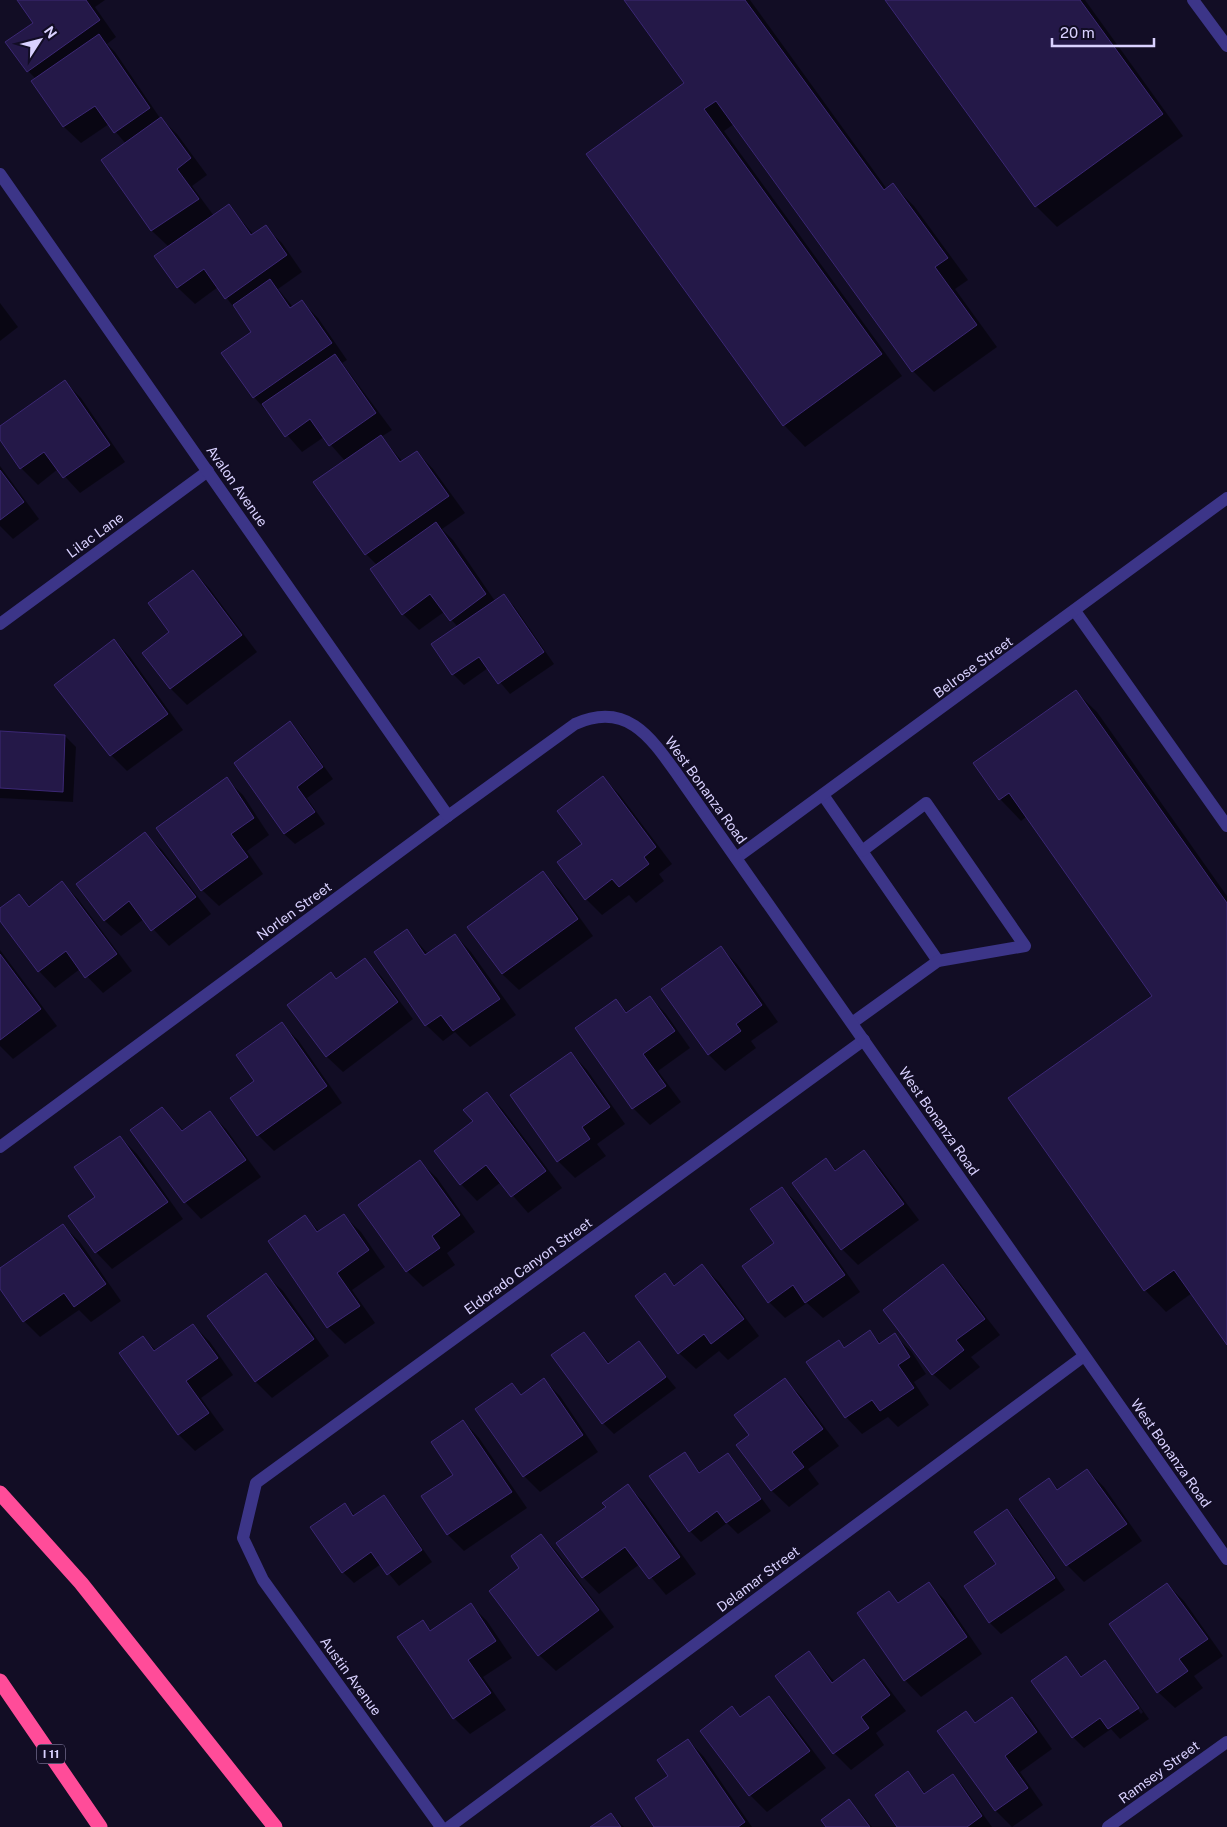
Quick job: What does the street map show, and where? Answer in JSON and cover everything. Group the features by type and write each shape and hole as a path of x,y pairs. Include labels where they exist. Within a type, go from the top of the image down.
{"highway":[{"path":"0,1493 80,1583 275,1827"},
{"name":"I 11","path":"0,1680 100,1827"}],"street":[{"path":"1193,0 1227,46"},
{"name":"Avalon Avenue","path":"0,174 448,816"},
{"name":"Lilac Lane","path":"0,624 208,471"},
{"name":"Belrose Street","path":"736,858 1076,611 1227,498"},
{"path":"1076,611 1227,826"},
{"name":"Norlen Street","path":"0,1147 575,724 590,717 613,716"},
{"name":"West Bonanza Road","path":"613,716 626,720 649,738 736,858 1227,1559"},
{"path":"823,795 938,961"},
{"path":"852,1023 938,961 1025,946 926,803 862,851"},
{"name":"Eldorado Canyon Street","path":"243,1538 256,1483 864,1040"},
{"name":"Delamar Street","path":"449,1827 1084,1356"},
{"name":"Austin Avenue","path":"243,1538 263,1580 441,1827"},
{"name":"Ramsey Street","path":"1108,1827 1227,1742"}],"building":[{"path":"17,0 86,0 100,20 27,72 5,42 33,23"},
{"path":"624,0 745,0 884,190 893,183 948,258 935,267 977,325 912,372 716,101 704,109 882,354 783,426 586,154 684,83"},
{"path":"885,0 1080,0 1163,114 1035,207"},
{"path":"99,34 150,108 114,133 95,106 63,127 31,81"},
{"path":"161,117 191,158 177,169 199,199 151,231 101,160"},
{"path":"229,204 251,235 266,225 287,255 225,299 204,269 177,288 154,256"},
{"path":"270,279 290,308 302,300 332,343 253,398 221,353 251,332 233,305"},
{"path":"335,354 376,413 329,446 310,419 285,437 262,404"},
{"path":"65,380 110,445 63,478 44,452 20,469 0,440 0,426"},
{"path":"381,435 400,462 417,451 449,496 365,555 313,482"},
{"path":"0,470 24,502 0,520"},
{"path":"436,522 486,594 450,621 430,594 402,615 370,569"},
{"path":"193,570 242,635 170,689 142,653 169,632 148,603"},
{"path":"504,594 544,652 498,684 479,657 452,675 431,644"},
{"path":"114,639 168,714 110,756 54,685"},
{"path":"1076,690 1227,903 1227,1345 1174,1270 1144,1291 1008,1098 1152,996 1009,793 999,800 973,763"},
{"path":"290,721 323,767 297,787 315,812 284,834 234,763"},
{"path":"0,731 65,735 63,792 0,788"},
{"path":"603,776 656,847 644,857 649,864 619,887 612,879 585,900 557,862 582,844 557,811"},
{"path":"227,777 254,818 231,834 248,857 201,891 156,828"},
{"path":"145,832 196,897 151,931 129,901 104,921 76,884"},
{"path":"543,871 578,919 502,974 467,927"},
{"path":"62,881 117,954 85,978 66,951 38,972 0,921 0,908 19,894 29,907"},
{"path":"407,929 425,955 455,934 500,999 453,1031 441,1015 425,1026 374,952"},
{"path":"721,946 762,1005 736,1024 741,1031 708,1055 661,989"},
{"path":"0,954 41,1009 0,1040"},
{"path":"365,958 398,1002 326,1057 287,1005 331,972 336,979"},
{"path":"650,996 675,1031 643,1054 666,1086 632,1109 575,1028 616,999 626,1013"},
{"path":"282,1022 327,1086 257,1136 230,1098 254,1081 236,1055"},
{"path":"571,1052 610,1107 582,1127 590,1139 557,1162 510,1095"},
{"path":"487,1092 546,1171 511,1197 486,1165 460,1185 434,1151 473,1121 463,1110"},
{"path":"162,1107 182,1131 210,1111 246,1160 184,1203 130,1130"},
{"path":"120,1136 168,1202 95,1253 68,1216 95,1197 74,1167"},
{"path":"864,1150 904,1204 841,1250 792,1183 826,1158 835,1171"},
{"path":"420,1160 460,1215 432,1236 440,1248 406,1272 358,1205"},
{"path":"782,1187 845,1275 805,1303 793,1285 768,1303 742,1266 774,1243 750,1209"},
{"path":"344,1214 369,1250 337,1273 360,1306 327,1328 268,1241 305,1215 317,1232"},
{"path":"63,1224 106,1284 74,1307 64,1293 23,1322 0,1289 0,1268"},
{"path":"702,1264 744,1319 711,1344 704,1334 678,1354 635,1296 665,1273 674,1286"},
{"path":"943,1264 985,1319 956,1340 964,1350 932,1375 883,1310"},
{"path":"266,1273 314,1339 255,1382 207,1316"},
{"path":"193,1324 218,1358 186,1381 209,1413 178,1435 119,1353 143,1336 154,1351"},
{"path":"870,1330 879,1344 895,1333 910,1357 898,1365 914,1388 880,1411 872,1400 845,1418 806,1362 839,1340 844,1348"},
{"path":"584,1332 608,1364 639,1341 666,1377 602,1424 551,1355"},
{"path":"544,1378 583,1435 523,1477 475,1409 512,1383 521,1395"},
{"path":"785,1378 823,1429 792,1452 804,1467 771,1491 736,1445 749,1435 734,1415"},
{"path":"463,1420 512,1492 447,1535 421,1496 453,1475 431,1442"},
{"path":"685,1452 699,1473 728,1453 761,1499 726,1523 717,1511 689,1532 649,1476"},
{"path":"1087,1469 1127,1524 1066,1566 1019,1499 1049,1478 1057,1490"},
{"path":"628,1484 680,1557 649,1579 625,1547 582,1578 556,1543 606,1507 602,1503"},
{"path":"384,1495 422,1550 387,1575 371,1552 342,1573 310,1527 345,1503 353,1516"},
{"path":"1007,1509 1055,1578 989,1623 964,1586 996,1564 974,1532"},
{"path":"541,1534 599,1610 538,1656 489,1591 519,1568 511,1556"},
{"path":"929,1582 967,1637 904,1681 857,1613 889,1591 898,1603"},
{"path":"1167,1583 1208,1639 1179,1659 1188,1671 1157,1693 1109,1624"},
{"path":"471,1603 496,1641 468,1660 491,1693 453,1719 397,1637 423,1620 430,1631"},
{"path":"809,1651 832,1683 864,1659 890,1695 861,1717 869,1728 833,1754 775,1676"},
{"path":"1066,1656 1081,1677 1105,1660 1139,1708 1108,1729 1100,1718 1072,1738 1031,1681"},
{"path":"769,1696 810,1751 749,1796 700,1731 732,1706 740,1717"},
{"path":"1012,1697 1037,1732 1005,1756 1028,1788 995,1811 937,1731 966,1711 975,1723"},
{"path":"688,1739 745,1822 738,1827 654,1827 635,1798 668,1776 657,1760"},
{"path":"908,1771 924,1794 953,1774 982,1816 967,1827 897,1827 875,1795"},
{"path":"849,1799 870,1827 826,1827 821,1820"},
{"path":"611,1813 621,1827 590,1827"}]}
